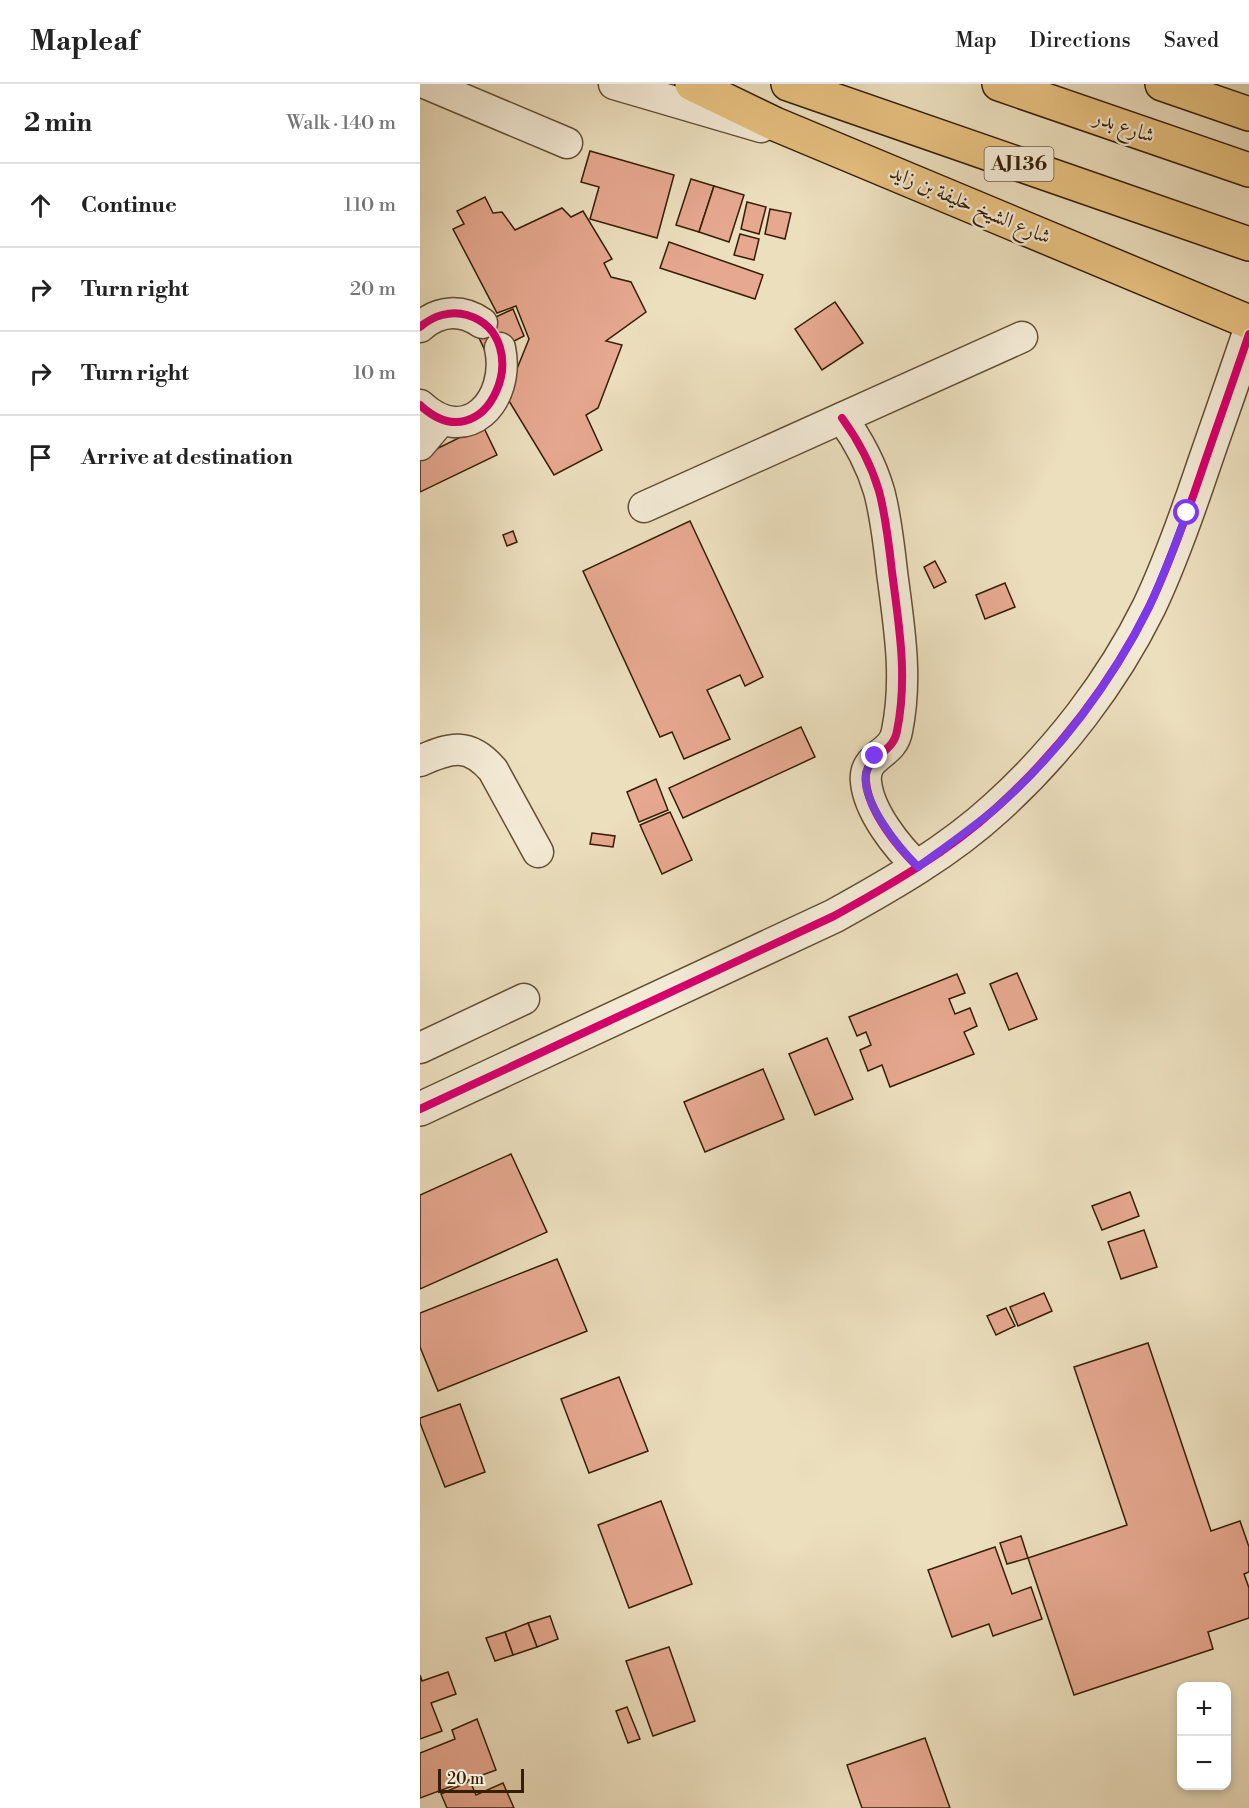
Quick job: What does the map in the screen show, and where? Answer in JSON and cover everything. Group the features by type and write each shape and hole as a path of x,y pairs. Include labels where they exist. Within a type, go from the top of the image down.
{"main road":[{"name":"شارع الشيخ خليفة بن زايد","path":"692,84 775,124 1249,322"},
{"name":"AJ136","path":"788,84 1249,244"},
{"name":"شارع بدر","path":"999,84 1249,171"},
{"path":"1162,84 1249,114"}],"street":[{"path":"427,84 567,143"},
{"path":"614,84 724,117 824,143"},
{"path":"420,327 436,316 455,313 465,314 482,323"},
{"path":"420,1109 834,916 918,867 995,809 1032,774 1066,736 1124,652 1149,608 1169,561 1249,334"},
{"path":"644,507 1022,337"},
{"path":"420,445 431,412 453,422 475,417 485,410 501,381 500,348"},
{"path":"842,418 864,453 879,490 902,642 902,704 897,735 892,746 875,756 866,772 866,781 876,811 888,832 901,850 918,867"},
{"path":"420,761 437,753 456,749 474,753 485,760 493,770 538,852"},
{"path":"420,1048 524,999"}],"building":[{"path":"590,151 674,175 657,238 590,219 599,187 581,182"},
{"path":"691,179 714,186 699,232 676,225"},
{"path":"714,186 744,195 729,242 699,232"},
{"path":"485,197 493,213 502,212 515,230 562,208 571,217 583,211 612,259 604,263 611,277 631,282 646,312 606,341 622,345 598,408 586,415 602,450 554,475 506,396 529,339 516,306 497,313 453,229 464,224 457,211"},
{"path":"747,202 766,207 759,234 741,229"},
{"path":"770,209 791,213 785,239 765,234"},
{"path":"740,234 759,239 754,260 734,255"},
{"path":"669,242 763,275 755,299 660,268"},
{"path":"835,302 863,343 822,370 795,329"},
{"path":"513,309 524,336 487,355 474,327"},
{"path":"483,426 497,455 420,492 420,457"},
{"path":"690,521 763,677 745,686 740,675 707,690 730,739 684,759 672,732 660,737 583,571"},
{"path":"513,531 517,542 507,546 503,535"},
{"path":"935,561 946,582 934,588 924,567"},
{"path":"1005,583 1015,607 985,619 976,595"},
{"path":"801,727 815,757 683,818 669,788"},
{"path":"656,779 668,810 639,822 627,792"},
{"path":"670,812 692,860 662,874 640,825"},
{"path":"592,833 615,836 613,847 590,844"},
{"path":"1017,973 1037,1019 1009,1030 990,984"},
{"path":"957,974 965,993 949,999 955,1014 970,1008 977,1026 964,1032 974,1054 890,1087 882,1065 868,1071 860,1050 871,1045 866,1032 857,1036 849,1017"},
{"path":"827,1038 853,1099 815,1115 789,1054"},
{"path":"763,1069 784,1119 705,1152 684,1102"},
{"path":"511,1154 547,1232 420,1289 420,1195"},
{"path":"1130,1192 1139,1216 1102,1230 1092,1206"},
{"path":"1144,1230 1157,1267 1121,1279 1108,1242"},
{"path":"557,1259 587,1331 438,1391 420,1347 420,1313"},
{"path":"1044,1293 1052,1311 1018,1326 1010,1307"},
{"path":"1006,1308 1015,1326 996,1335 987,1316"},
{"path":"1148,1343 1211,1531 1240,1521 1249,1547 1249,1572 1244,1574 1249,1588 1249,1618 1208,1632 1213,1649 1074,1695 1028,1558 1127,1525 1074,1367"},
{"path":"619,1377 648,1451 589,1473 561,1399"},
{"path":"460,1404 485,1472 445,1487 420,1418"},
{"path":"661,1501 692,1584 629,1608 598,1525"},
{"path":"1021,1536 1028,1558 1007,1564 1000,1543"},
{"path":"995,1547 1012,1594 1031,1587 1042,1619 993,1636 989,1624 952,1637 928,1570"},
{"path":"550,1616 558,1639 537,1647 528,1623"},
{"path":"528,1623 537,1647 513,1655 505,1632"},
{"path":"505,1632 513,1655 495,1661 486,1638"},
{"path":"669,1647 695,1721 653,1736 626,1661"},
{"path":"448,1672 456,1694 431,1703 442,1731 420,1739 420,1675 422,1681"},
{"path":"627,1707 640,1739 628,1743 616,1711"},
{"path":"477,1719 496,1770 420,1798 420,1753 455,1739 452,1730"},
{"path":"925,1738 950,1808 862,1808 847,1765"},
{"path":"470,1781 476,1795 503,1783 514,1808 447,1808 441,1794"}],"cycle path":[{"path":"420,327 442,315 454,313 467,315 489,328 500,347 502,370 496,392 484,410 466,421 444,420 420,405"},
{"path":"420,1109 834,916 897,880 938,853 996,808 1041,764 1082,715 1118,662 1149,607 1194,493 1249,334"},
{"path":"842,418 863,453 879,491 887,531 901,652 902,691 897,731 890,746 869,766 866,782 878,817 901,850 918,867"}],"route":[{"path":"875,756 866,772 866,781 876,811 901,850 918,867 995,809 1032,774 1066,736 1124,652 1149,608 1187,513"}]}
